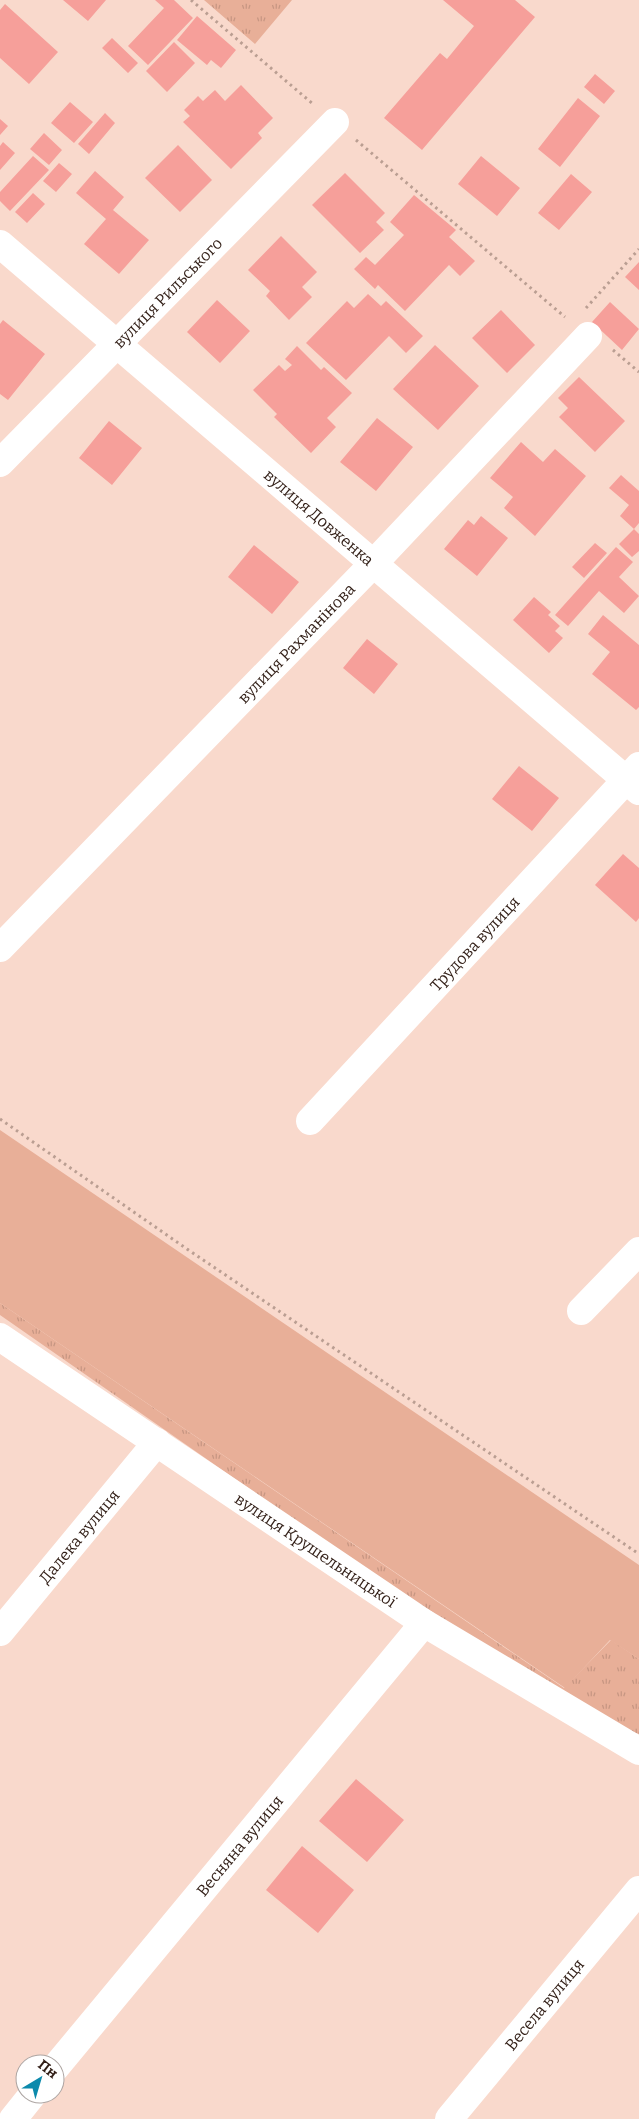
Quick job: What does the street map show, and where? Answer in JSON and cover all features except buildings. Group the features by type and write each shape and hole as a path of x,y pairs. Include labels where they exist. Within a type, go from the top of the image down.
{"street":[{"name":"вулиця Рильського","path":"0,463 335,122"},
{"name":"вулиця Довженка","path":"0,244 373,564 635,779"},
{"name":"вулиця Рахманінова","path":"0,948 373,564 580,330"},
{"name":"Трудова вулиця","path":"310,1121 635,779"},
{"path":"581,1311 639,1251"},
{"name":"вулиця Крушельницької","path":"0,1337 424,1623 639,1751"},
{"name":"Далека вулиця","path":"0,1632 157,1442"},
{"name":"Весняна вулиця","path":"65,2056 424,1623"},
{"name":"Весела вулиця","path":"449,2119 639,1890"},
{"path":"13,2119 25,2104"}],"path":[{"path":"191,0 580,330 639,249"},
{"path":"0,1119 195,1255 639,1554"}],"green space":[{"path":"204,0 292,0 255,44"},
{"path":"0,1130 639,1565 639,1659 610,1640 565,1688 0,1303"},
{"path":"0,1303 564,1688 611,1640 639,1659 639,1734 600,1722 420,1608 0,1315"}]}
